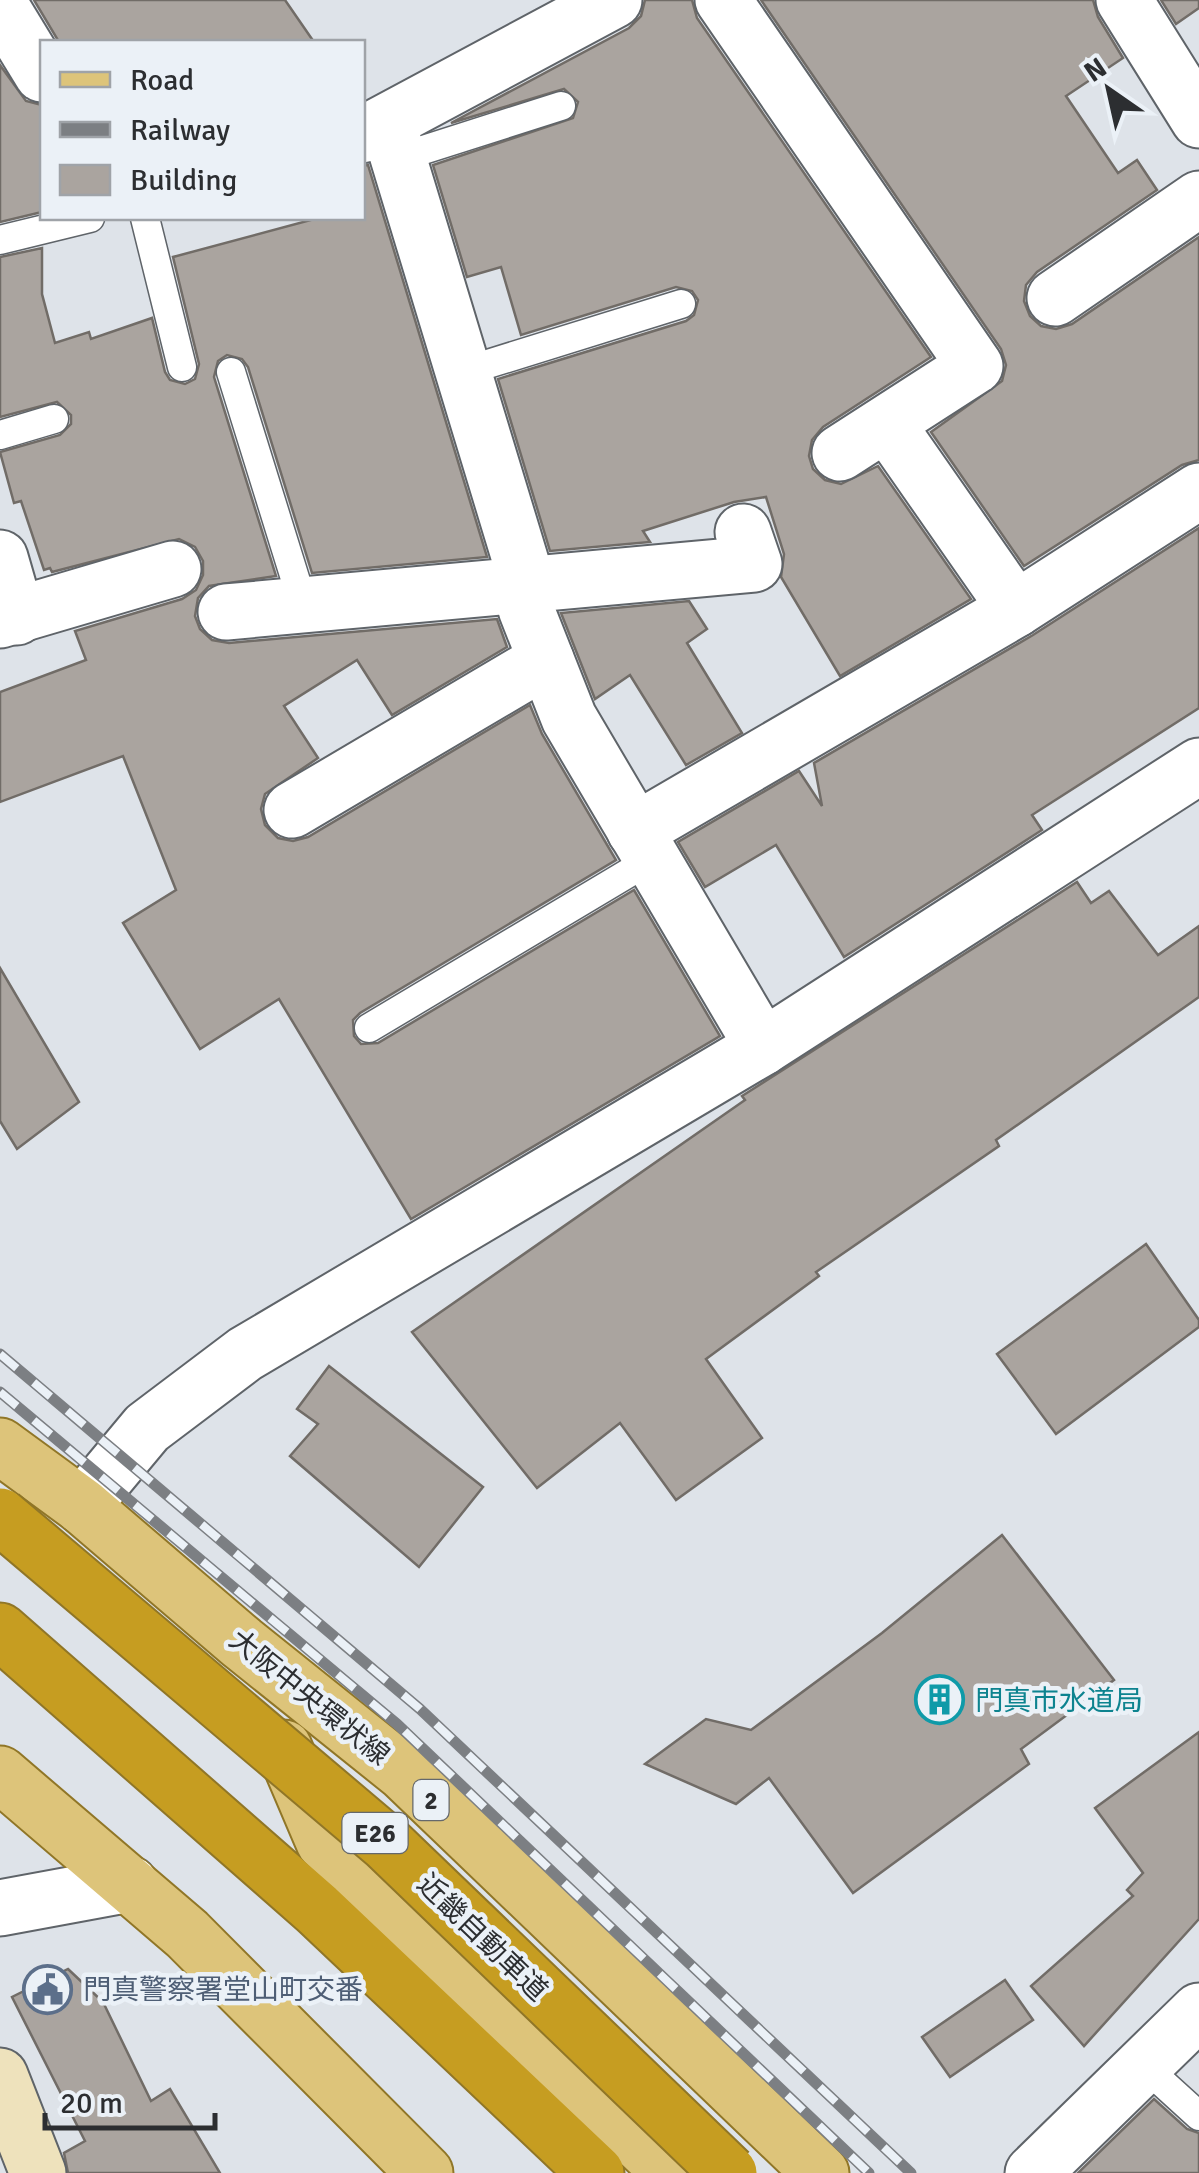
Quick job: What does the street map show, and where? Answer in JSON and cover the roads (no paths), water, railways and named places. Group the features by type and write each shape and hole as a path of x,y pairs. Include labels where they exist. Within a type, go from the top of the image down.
{"highway":[{"name":"近畿自動車道","path":"0,1516 386,1843 728,2173"},
{"path":"0,1631 318,1909 596,2173"}],"main road":[{"name":"大阪中央環状線","path":"0,1446 82,1506 242,1643 403,1772 821,2173"},
{"path":"242,1643 324,1842 671,2173"},
{"path":"0,1774 187,1934 425,2173"},
{"path":"0,2076 38,2173"}],"street":[{"path":"614,0 383,139 462,372 526,582 526,609 569,718 764,1047"},
{"path":"723,0 975,366 840,453"},
{"path":"1124,0 1199,120"},
{"path":"0,5 40,71"},
{"path":"1055,298 1199,199"},
{"path":"888,424 1016,610"},
{"path":"643,845 1199,491"},
{"path":"0,558 8,618 173,569"},
{"path":"226,612 752,562"},
{"path":"292,810 546,660"},
{"path":"82,1506 147,1428 244,1354 764,1047 1199,766"},
{"path":"0,1908 130,1884"},
{"path":"1032,2173 1199,2011"}],"lane":[{"path":"383,139 561,106"},
{"path":"0,240 82,220"},
{"path":"145,220 182,367"},
{"path":"462,372 681,304"},
{"path":"230,372 304,604"},
{"path":"0,435 54,418"},
{"path":"369,1028 643,845"},
{"path":"1143,2065 1199,2116"}],"railway":[{"path":"0,1354 420,1709 911,2173"},
{"path":"0,1392 397,1724 869,2173"}],"place":[{"name":"門真市水道局","path":"940,1700"},
{"name":"門真警察署堂山町交番","path":"48,1989"}]}
